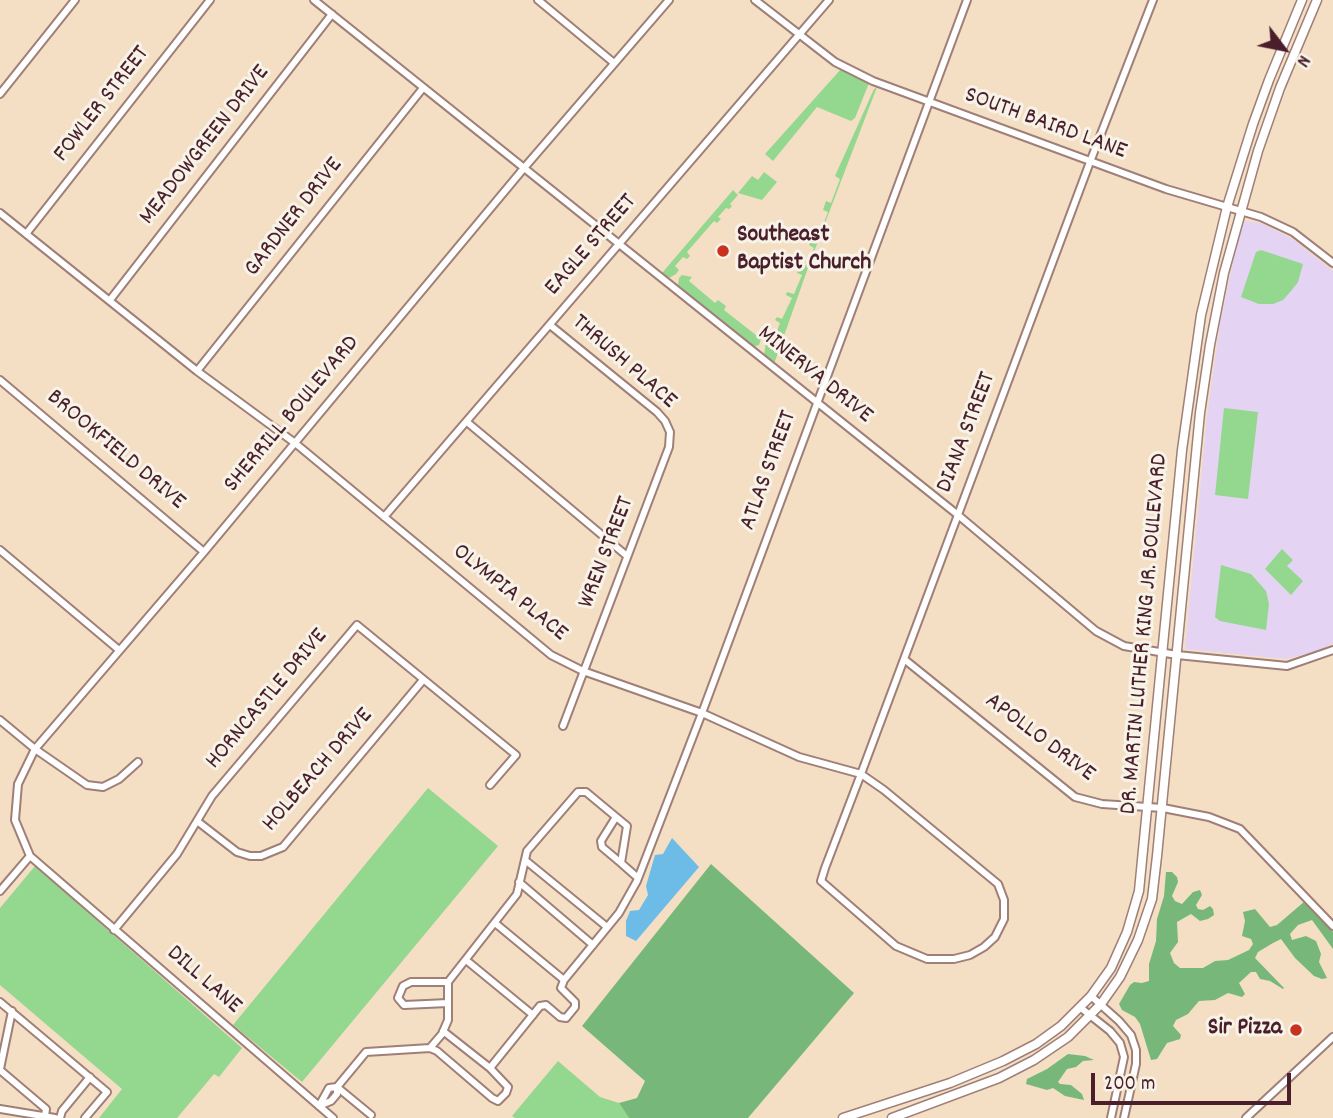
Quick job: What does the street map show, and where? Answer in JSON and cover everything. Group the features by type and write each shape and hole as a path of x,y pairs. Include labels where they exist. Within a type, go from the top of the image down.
{"main road":[{"name":"DR. MARTIN LUTHER KING JR. BOULEVARD","path":"843,1118 950,1083 1036,1044 1061,1026 1091,996 1111,968 1127,932 1139,891 1191,377 1201,315 1227,208 1269,79 1302,0"},
{"name":"DR. MARTIN LUTHER KING JR. BOULEVARD","path":"892,1118 999,1077 1034,1060 1068,1037 1101,1004 1120,977 1138,940 1152,899 1200,413 1222,285 1258,151 1280,88 1317,0"}],"street":[{"path":"0,94 75,0"},
{"name":"FOWLER STREET","path":"26,234 210,0"},
{"name":"MINERVA DRIVE","path":"314,0 958,515 1096,631 1124,646 1163,653 1287,666 1333,650"},
{"path":"538,0 614,64"},
{"name":"SHERRILL BOULEVARD","path":"48,873 30,856 15,820 18,784 35,749 204,552 524,168 669,0"},
{"name":"SOUTH BAIRD LANE","path":"755,0 835,62 873,81 1166,190 1261,218 1293,232 1333,262"},
{"name":"EAGLE STREET","path":"384,517 829,0"},
{"name":"ATLAS STREET","path":"564,980 607,928 631,894 638,878 967,0"},
{"name":"DIANA STREET","path":"995,937 970,956 927,959 896,946 821,881 1153,0"},
{"name":"MEADOWGREEN DRIVE","path":"110,300 332,15"},
{"name":"GARDNER DRIVE","path":"197,371 423,88"},
{"name":"OLYMPIA PLACE","path":"0,214 197,371 295,443 551,655 583,671 702,713 799,757 861,774 884,790 998,884 1004,900 1004,919 995,937"},
{"name":"THRUSH PLACE","path":"550,325 657,412 670,432"},
{"name":"BROOKFIELD DRIVE","path":"0,380 204,552"},
{"path":"467,422 627,556"},
{"name":"WREN STREET","path":"564,726 669,447 670,432"},
{"path":"0,550 119,650"},
{"name":"HORNCASTLE DRIVE","path":"114,930 177,854 212,796 357,625 516,755 490,785"},
{"name":"APOLLO DRIVE","path":"904,659 1075,797 1102,804 1163,808 1209,817 1240,830 1333,926"},
{"name":"HOLBEACH DRIVE","path":"197,821 237,852 261,856 283,848 423,680"},
{"path":"0,720 35,749 88,785 103,787 118,779 138,762"},
{"path":"430,1048 448,1020 449,982 517,894 527,851 578,792 586,792 627,827 621,863"},
{"path":"616,817 601,841 602,847 638,878"},
{"path":"0,891 30,856"},
{"path":"525,860 607,928"},
{"name":"DILL LANE","path":"48,873 333,1118"},
{"path":"519,882 593,945"},
{"path":"489,1068 540,1006 546,1005 566,1018 575,1007 575,1002 561,988 564,980 495,923"},
{"path":"466,960 533,1015"},
{"path":"448,1003 404,1005 398,998 403,986 411,982 449,982"},
{"path":"1091,996 1131,1035 1136,1050 1136,1065 1124,1118"},
{"path":"0,1002 107,1092 85,1118"},
{"path":"1081,1008 1110,1031 1120,1043 1124,1057 1111,1118"},
{"path":"12,1011 0,1069 46,1109 44,1116"},
{"path":"319,1106 331,1101 337,1094 337,1087 366,1052 430,1048 498,1101 508,1087 443,1031"},
{"path":"1247,1118 1331,1042"},
{"path":"0,1109 58,1118 90,1077"},
{"path":"337,1087 371,1115"}],"shaded area":[{"path":"1245,221 1261,223 1291,238 1333,271 1333,643 1317,651 1286,659 1185,649 1207,416 1220,324 1240,228"}],"green space":[{"path":"841,69 869,83 855,118 851,121 817,107 773,161 765,154"},
{"path":"877,87 774,364 764,355 766,342 772,344 780,323 775,320 777,317 782,319 792,298 786,295 787,292 794,294 802,275 797,273 799,267 804,269 814,248 809,245 813,235 819,236 828,212 823,210 826,201 831,203 840,179 835,176"},
{"path":"764,172 777,182 762,200 738,193 752,176 758,180"},
{"path":"733,190 738,195 730,204 732,206 726,208 718,217 721,219 717,223 714,221 687,252 690,256 687,259 683,257 675,266 679,270 676,274 669,278 662,273"},
{"path":"1261,250 1303,264 1298,282 1283,300 1273,304 1259,304 1241,297 1256,252"},
{"path":"682,275 692,277 689,281 715,303 718,300 726,306 724,310 761,339 759,345 753,347 678,286"},
{"path":"1224,408 1258,412 1248,499 1215,495"},
{"path":"1282,549 1293,560 1287,566 1303,581 1291,595 1265,569"},
{"path":"1221,565 1251,574 1266,591 1269,604 1266,630 1220,621 1215,617"},
{"path":"428,788 498,846 302,1082 233,1025"},
{"path":"711,864 854,993 748,1118 629,1118 619,1103 637,1098 645,1081 582,1026"},
{"path":"35,866 242,1048 219,1077 214,1074 177,1118 99,1118 122,1089 0,985 0,908"},
{"path":"1166,872 1172,872 1177,877 1178,882 1172,896 1175,901 1182,904 1193,892 1200,890 1202,895 1196,905 1198,909 1203,910 1210,906 1214,915 1200,921 1191,914 1177,922 1178,942 1170,953 1174,963 1180,968 1203,968 1215,961 1228,960 1249,950 1253,944 1251,939 1242,936 1245,921 1243,912 1255,909 1270,927 1277,925 1305,901 1333,932 1333,949 1312,920 1298,925 1290,934 1292,940 1306,936 1316,941 1321,954 1319,962 1327,978 1314,976 1295,958 1281,939 1258,952 1255,958 1283,989 1270,981 1260,979 1256,972 1251,972 1239,983 1245,994 1242,997 1228,993 1215,1000 1199,1001 1188,1014 1176,1020 1173,1026 1181,1035 1180,1039 1167,1043 1157,1059 1151,1060 1140,1024 1135,1017 1122,1010 1119,1004 1130,985 1134,982 1149,981 1149,964 1156,941 1157,919 1164,896"},
{"path":"1068,1054 1094,1060 1083,1061 1076,1067 1067,1069 1058,1082 1071,1085 1082,1094 1084,1100 1065,1096 1053,1088 1047,1090 1026,1084 1027,1079"},
{"path":"558,1061 600,1097 619,1103 629,1118 512,1116"}],"water":[{"path":"672,838 699,867 636,941 626,936 626,921 630,911 639,910 648,895 646,886 655,855 663,854"}],"place":[{"name":"Southeast Baptist Church","path":"723,251"},
{"name":"Sir Pizza","path":"1296,1030"}]}
